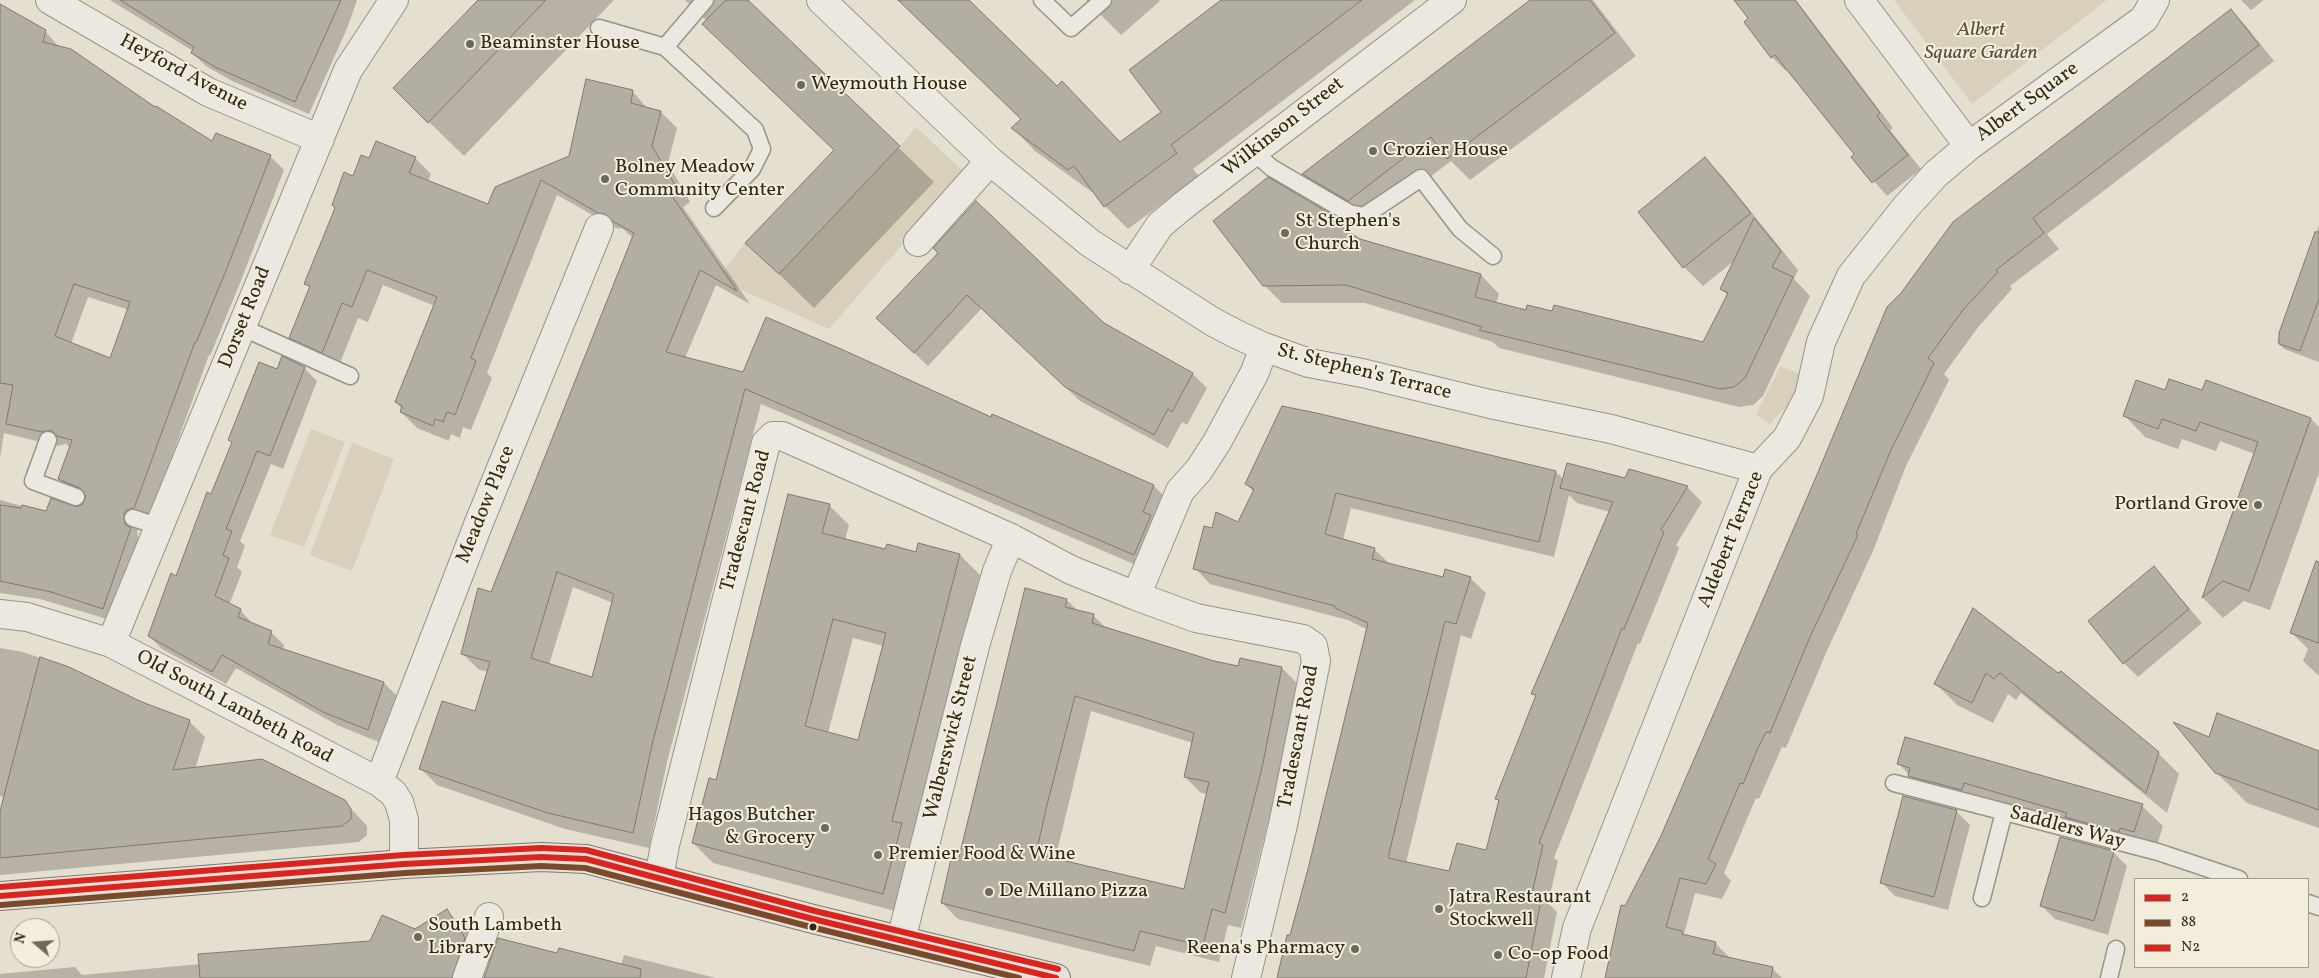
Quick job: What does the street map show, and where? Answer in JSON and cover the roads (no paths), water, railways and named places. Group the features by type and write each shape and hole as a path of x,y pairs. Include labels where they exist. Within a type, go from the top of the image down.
{"highway":[{"path":"0,896 404,864 541,857 586,859 1056,978"}],"street":[{"name":"Heyford Avenue","path":"50,0 208,92 320,139"},
{"name":"Dorset Road","path":"111,643 348,70 394,0"},
{"name":"St. Stephen's Terrace","path":"821,0 990,162 1090,243 1213,322 1264,347 1309,363 1362,373 1490,404 1612,429 1758,469"},
{"name":"Wilkinson Street","path":"1130,270 1160,225 1342,82 1452,0"},
{"name":"Albert Square","path":"1859,0 1969,146 2144,19 2155,0"},
{"name":"Aldebert Terrace","path":"1566,978 1577,928 1586,902 1758,469 1787,438 1809,396 1820,342 1851,276 1906,207 1936,174 1969,146"},
{"path":"918,242 990,162"},
{"name":"Meadow Place","path":"379,782 478,525 599,228"},
{"path":"1136,596 1180,491 1199,470 1216,442 1255,372 1264,347"},
{"name":"Tradescant Road","path":"659,878 665,845 766,443 773,436 782,436 1011,538 1071,570 1136,596 1196,618 1303,639 1313,646 1316,661 1283,825 1246,978"},
{"name":"Walberswick Street","path":"901,940 975,646 997,571 1011,538"},
{"name":"Old South Lambeth Road","path":"0,614 27,617 111,643 379,782 393,793 399,802 404,820 404,864"},
{"path":"467,978 488,917"}],"lane":[{"path":"665,47 705,0"},
{"path":"1042,0 1071,28 1103,0"},
{"path":"600,28 665,47 755,130 762,149 752,169 714,208"},
{"path":"1254,153 1272,168 1349,213 1364,216 1421,178 1460,229 1493,256"},
{"path":"241,328 350,376"},
{"path":"48,440 32,481 76,497"},
{"path":"133,518 160,527"},
{"name":"Saddlers Way","path":"1894,783 2158,852 2236,878"},
{"path":"1982,898 2004,812"},
{"path":"2109,978 2116,949"}],"place":[{"name":"Beaminster House","path":"470,44"},
{"name":"Weymouth House","path":"801,85"},
{"name":"Crozier House","path":"1373,151"},
{"name":"Bolney Meadow Community Center","path":"605,179"},
{"name":"St Stephen's Church","path":"1285,233"},
{"name":"Portland Grove","path":"2258,505"},
{"name":"Hagos Butcher & Grocery","path":"825,828"},
{"name":"Premier Food & Wine","path":"878,855"},
{"name":"De Millano Pizza","path":"989,892"},
{"name":"Jatra Restaurant Stockwell","path":"1439,909"},
{"name":"South Lambeth Library","path":"418,937"},
{"name":"Reena's Pharmacy","path":"1355,949"},
{"name":"Co-op Food","path":"1498,955"}],"park label":[{"name":"Albert Square Garden","path":"1981,42"}]}
